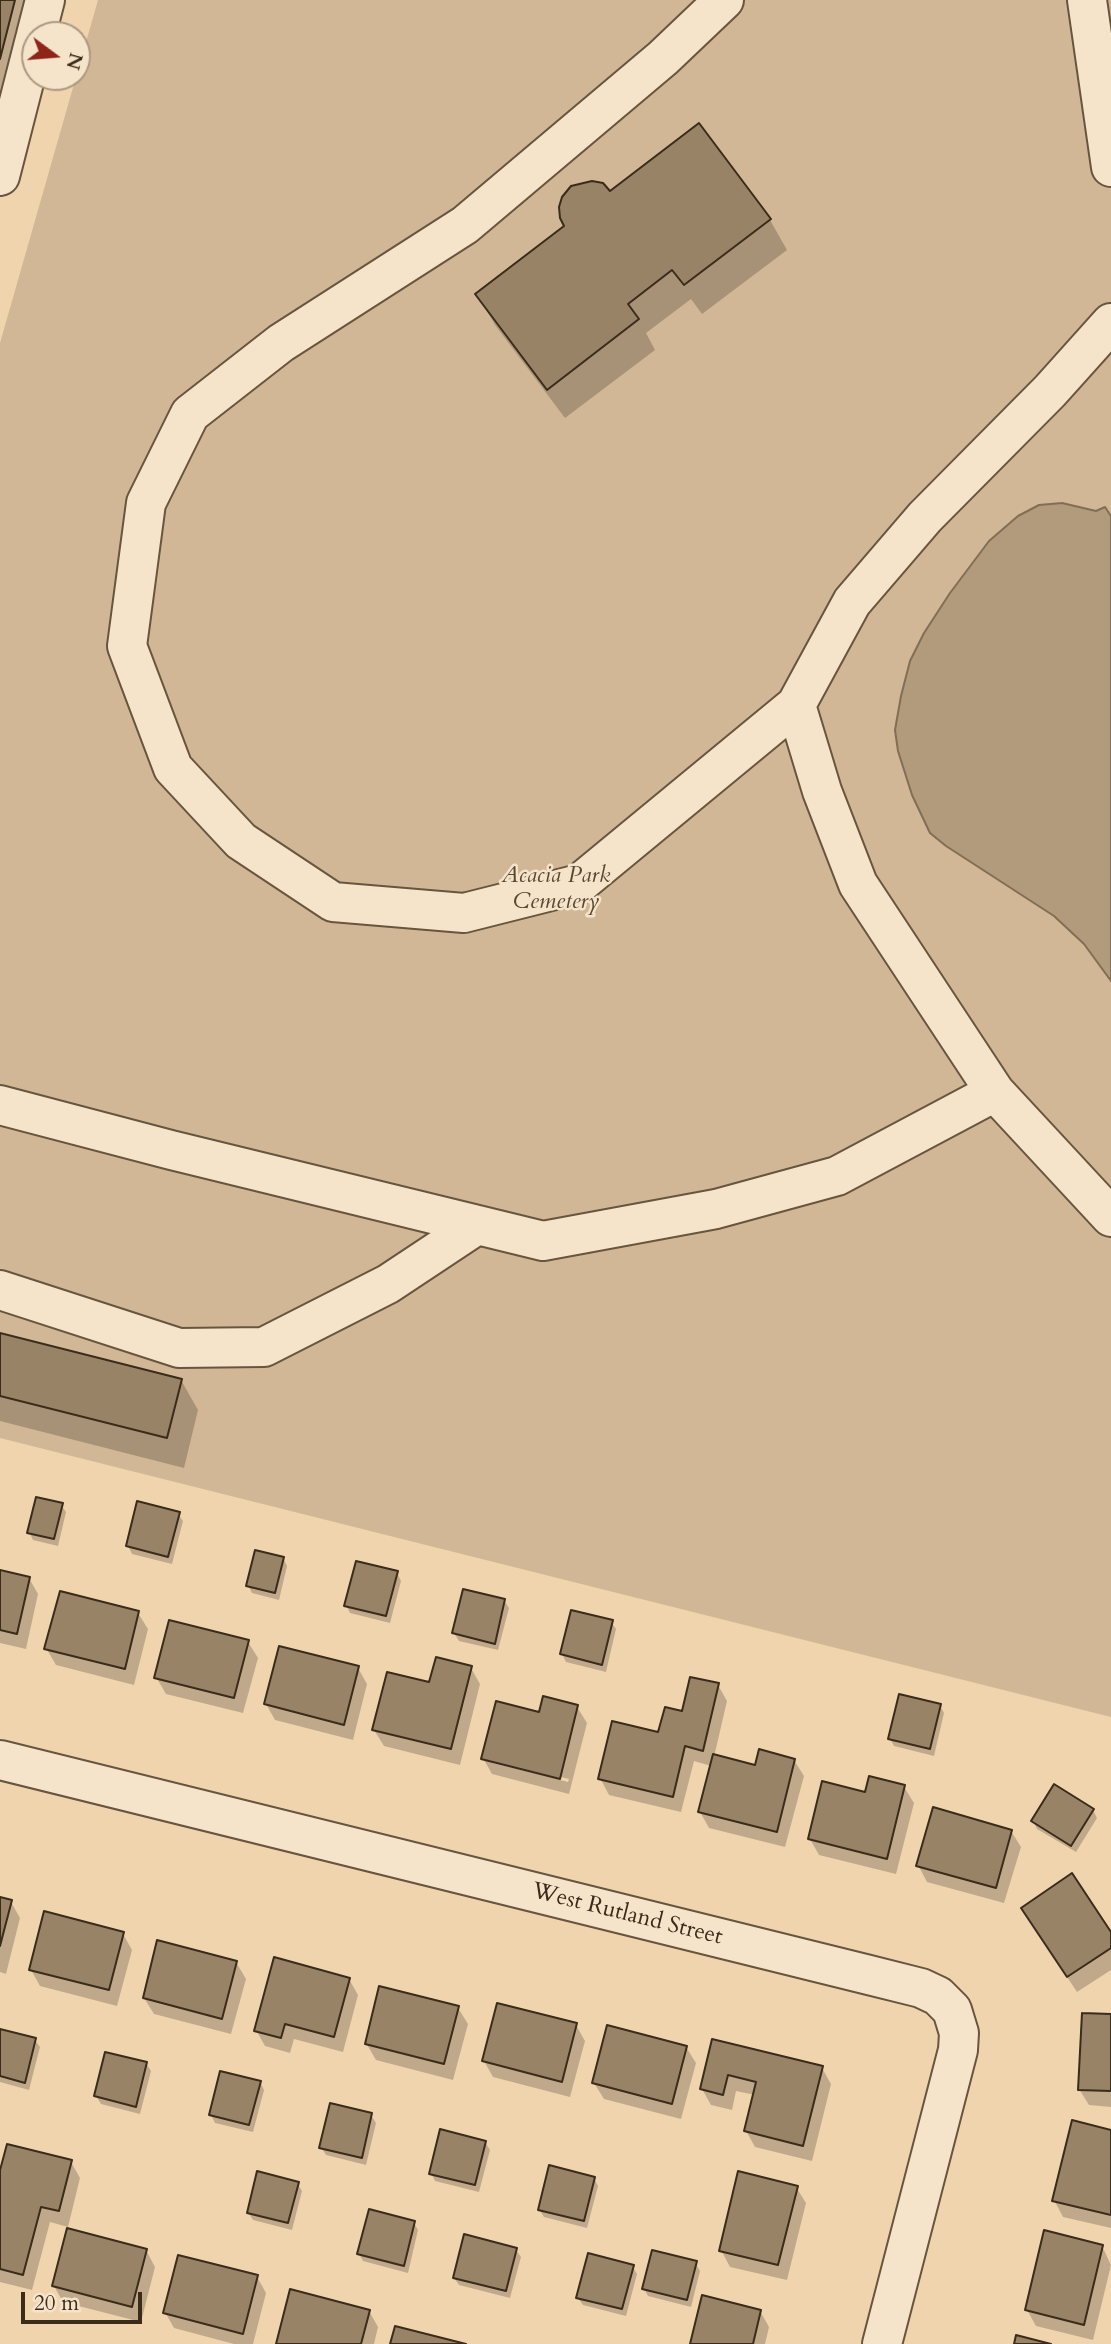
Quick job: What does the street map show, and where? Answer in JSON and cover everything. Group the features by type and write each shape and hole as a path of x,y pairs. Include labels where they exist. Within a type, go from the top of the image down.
{"street":[{"path":"39,21 45,0"},
{"path":"724,0 663,58 465,225 281,343 190,414 146,503 127,646 173,768 241,841 333,902 464,913 579,884 796,705 852,602 925,517 1050,391 1111,323"},
{"path":"1087,0 1111,167"},
{"path":"0,176 21,91"},
{"path":"796,705 822,791 858,884 995,1092 1111,1217"},
{"path":"0,1105 171,1150 543,1241 716,1209 837,1176 995,1092"},
{"path":"0,1290 179,1348 264,1347 388,1284 477,1225"},
{"name":"West Rutland Street","path":"0,1760 921,1988 938,1996 952,2010 959,2033 958,2050 882,2344"}],"green space":[{"name":"Acacia Park Cemetery","path":"98,0 1111,0 1111,1717 0,1438 0,343 72,91 91,91 91,24"}],"shaded area":[{"path":"1062,503 1096,511 1105,507 1111,516 1111,981 1084,944 1054,916 930,833 912,795 898,751 895,730 910,661 924,633 950,593 989,541 1018,516 1039,505"}],"building":[{"path":"0,0 15,0 0,59"},
{"path":"699,123 771,219 684,285 672,270 628,304 639,319 547,390 475,294 564,226 559,207 562,197 571,186 592,181 603,183 610,191"},
{"path":"0,1333 182,1379 167,1438 0,1396"},
{"path":"36,1497 63,1503 54,1539 27,1533"},
{"path":"137,1501 180,1512 168,1557 126,1546"},
{"path":"255,1550 284,1557 275,1593 246,1586"},
{"path":"356,1561 398,1571 386,1616 344,1606"},
{"path":"0,1570 30,1577 17,1634 0,1630"},
{"path":"463,1589 505,1599 495,1644 452,1633"},
{"path":"60,1591 139,1611 125,1669 44,1649"},
{"path":"571,1610 613,1620 602,1665 560,1654"},
{"path":"169,1620 249,1640 234,1698 154,1678"},
{"path":"279,1646 359,1666 344,1725 264,1704"},
{"path":"436,1657 472,1666 451,1749 372,1730 387,1672 429,1682"},
{"path":"690,1677 719,1683 703,1751 685,1746 673,1797 598,1779 612,1721 658,1732 665,1707 682,1711"},
{"path":"899,1694 941,1704 930,1749 888,1739"},
{"path":"543,1696 578,1705 560,1779 481,1759 496,1701 539,1712"},
{"path":"759,1749 795,1759 777,1832 698,1812 713,1754 755,1765"},
{"path":"869,1776 905,1785 887,1859 808,1839 822,1781 865,1792"},
{"path":"1054,1784 1094,1809 1071,1846 1031,1821"},
{"path":"933,1807 1012,1830 996,1888 916,1866"},
{"path":"1072,1873 1111,1932 1111,1948 1067,1977 1021,1908"},
{"path":"0,1897 12,1900 0,1946"},
{"path":"44,1911 124,1932 109,1990 29,1970"},
{"path":"157,1940 237,1961 222,2019 143,1998"},
{"path":"274,1957 350,1978 334,2037 285,2024 281,2038 254,2031"},
{"path":"379,1986 459,2006 444,2064 365,2044"},
{"path":"497,2003 577,2023 562,2082 482,2061"},
{"path":"1082,2013 1111,2014 1111,2091 1078,2090"},
{"path":"607,2025 687,2046 672,2104 592,2083"},
{"path":"0,2029 36,2038 25,2083 0,2076"},
{"path":"712,2039 823,2066 803,2146 744,2131 756,2082 728,2075 723,2095 700,2089"},
{"path":"105,2052 147,2062 136,2107 94,2096"},
{"path":"220,2071 261,2081 249,2125 209,2115"},
{"path":"330,2103 372,2113 362,2158 319,2148"},
{"path":"1072,2120 1111,2130 1111,2215 1052,2201"},
{"path":"440,2129 486,2141 475,2185 429,2174"},
{"path":"7,2144 72,2160 59,2211 41,2207 23,2275 0,2269 0,2170"},
{"path":"549,2165 595,2177 584,2221 538,2210"},
{"path":"257,2171 299,2182 288,2223 247,2213"},
{"path":"738,2171 798,2186 778,2265 719,2251"},
{"path":"369,2209 415,2221 404,2266 357,2254"},
{"path":"67,2228 147,2249 132,2307 52,2286"},
{"path":"1044,2230 1103,2245 1084,2325 1025,2310"},
{"path":"464,2234 517,2248 506,2291 453,2278"},
{"path":"652,2250 697,2261 687,2300 642,2289"},
{"path":"588,2253 634,2265 622,2309 576,2298"},
{"path":"178,2255 258,2275 243,2334 163,2313"},
{"path":"290,2289 370,2310 361,2344 276,2344"},
{"path":"702,2295 761,2310 753,2344 690,2344"},
{"path":"395,2326 466,2344 390,2344"},
{"path":"1016,2335 1051,2344 1014,2344"}]}
